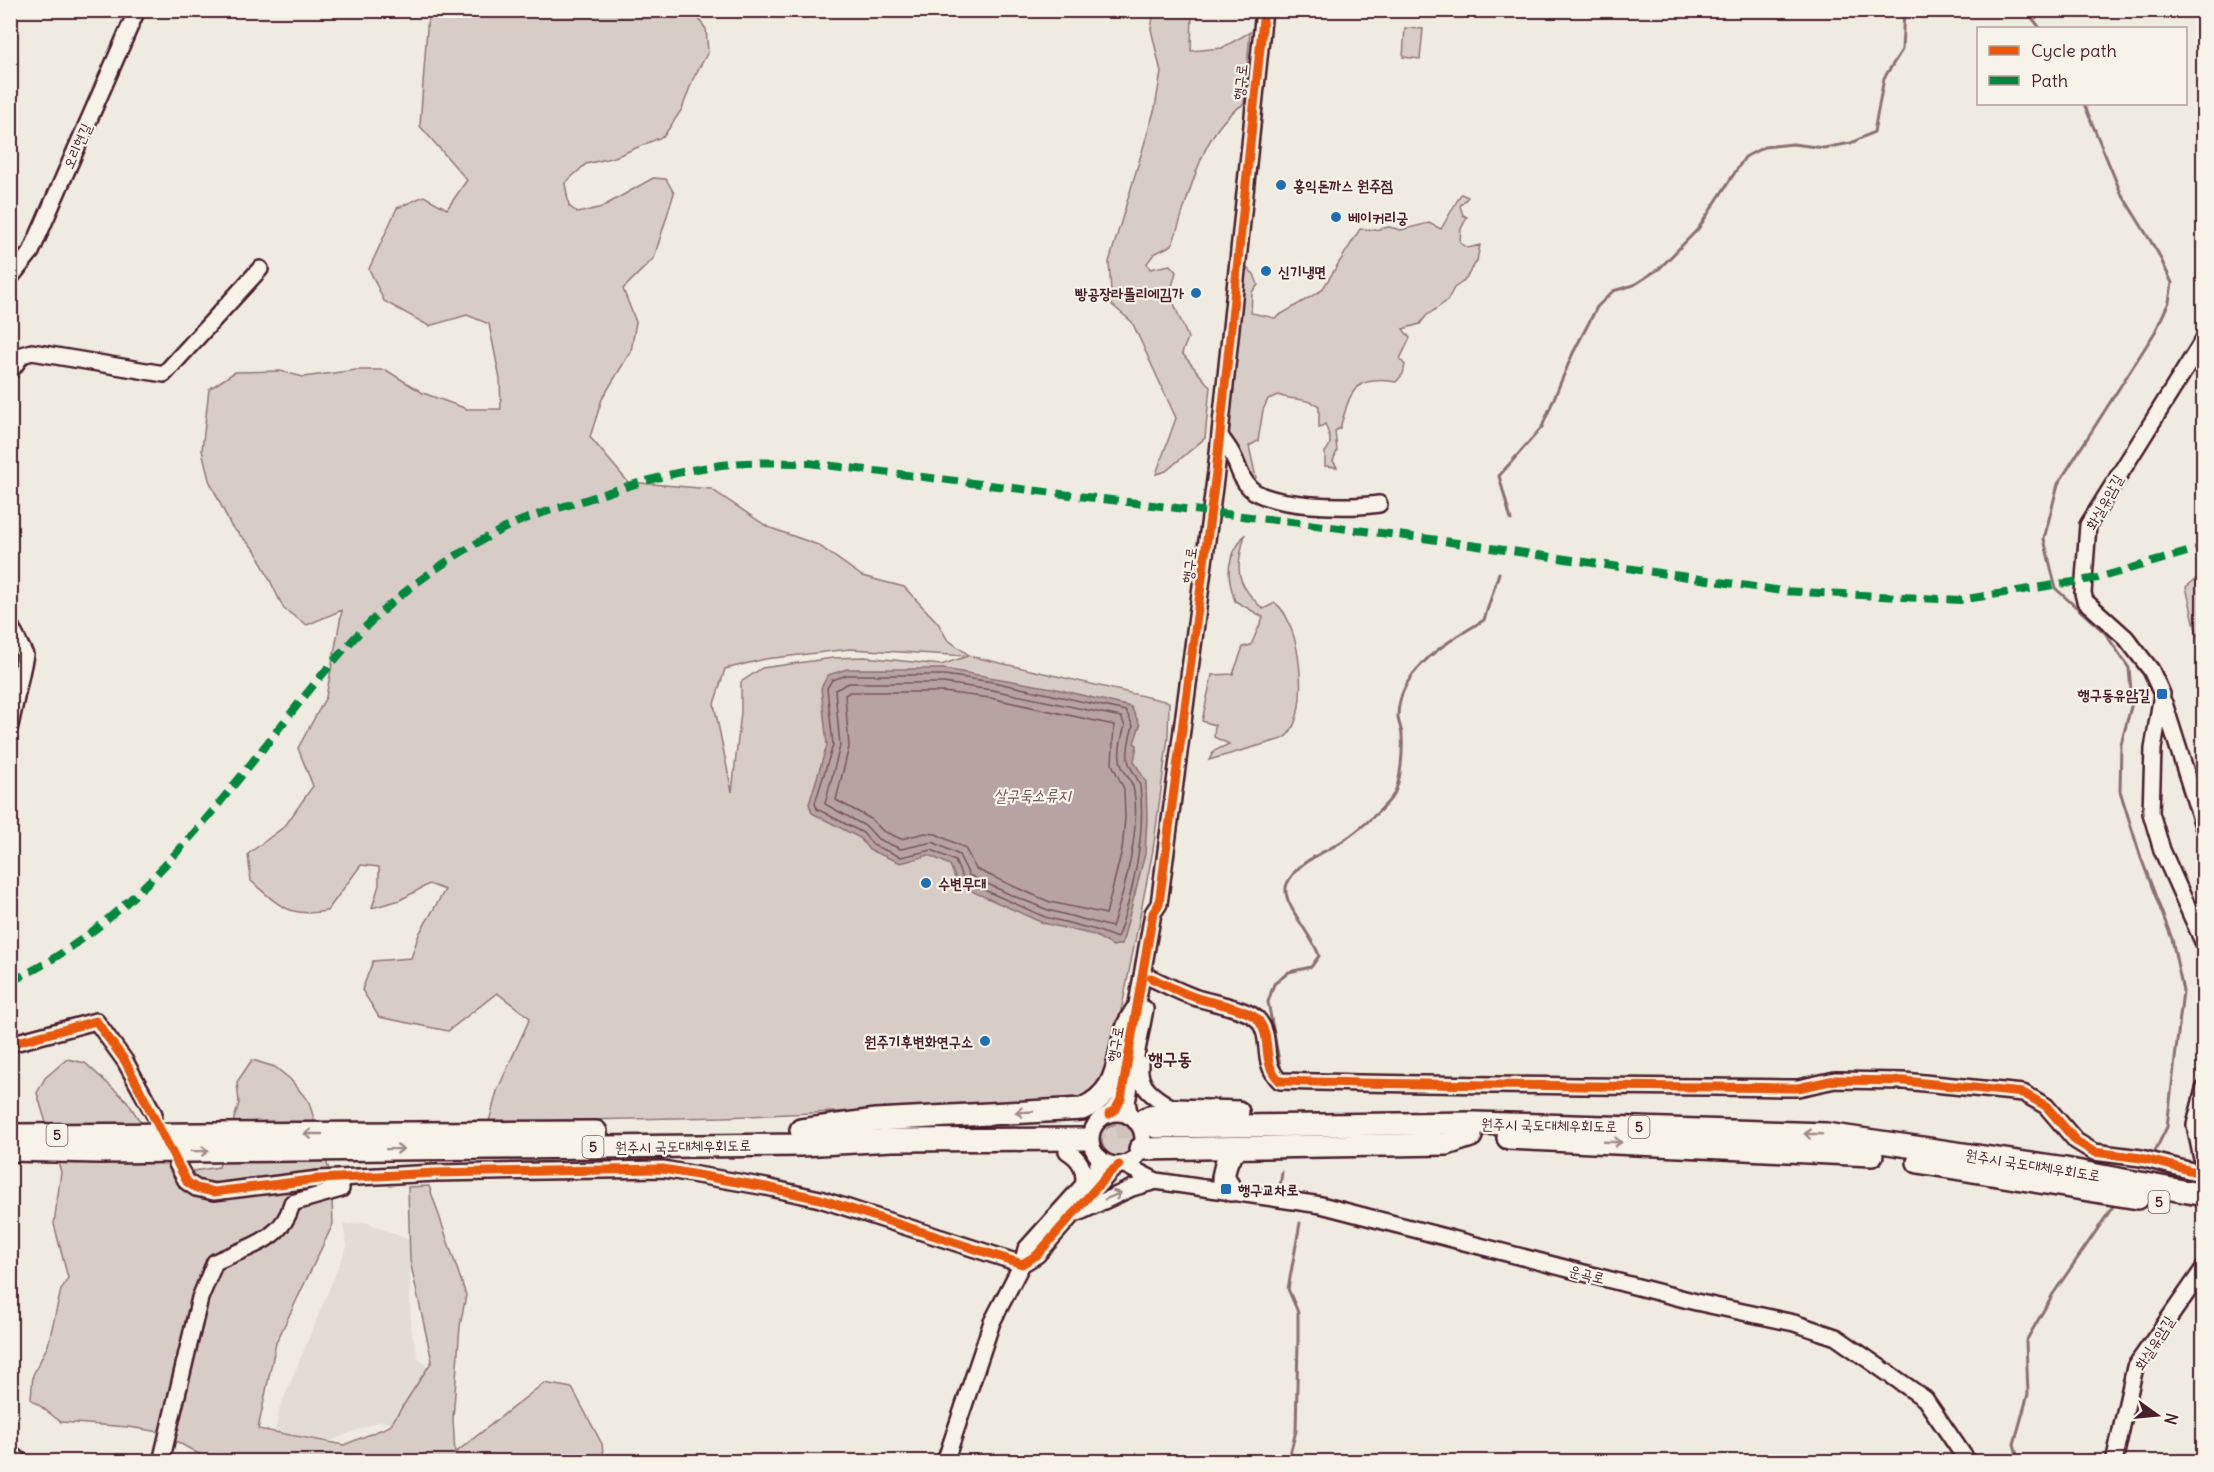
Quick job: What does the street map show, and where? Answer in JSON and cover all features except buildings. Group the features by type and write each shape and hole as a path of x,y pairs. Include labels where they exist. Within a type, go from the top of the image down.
{"highway":[{"path":"1094,1131 1097,1102 1111,1086 1129,1021 1141,1011"},
{"path":"1138,1150 1447,1144 1472,1130 1448,1115 1176,1110"},
{"name":"5","path":"1138,1150 1472,1130 1855,1152 2117,1187 2204,1195"},
{"name":"원주시 국도대체우회도로","path":"102,1144 801,1137 1094,1131"},
{"name":"5","path":"10,1135 102,1144"},
{"path":"801,1137 880,1153 1067,1151"},
{"name":"5","path":"10,1150 102,1144"},
{"path":"1231,1190 1223,1177 1227,1160 1236,1149"},
{"name":"5","path":"2117,1187 2204,1210"}],"street":[{"name":"오리현길","path":"10,278 31,252 137,10"},
{"name":"행구로","path":"1133,1119 1127,1102 1154,913 1159,904 1216,472 1264,10"},
{"path":"10,372 22,355 32,352 164,374 260,268"},
{"name":"화실유암길","path":"2204,339 2088,525 2085,538 2083,593 2085,601 2126,638 2151,670 2162,694 2204,829"},
{"path":"1220,436 1233,455 1240,477 1252,491 1274,500 1362,507 1379,504"},
{"path":"10,626 25,655 10,726"},
{"path":"2162,694 2153,749 2151,813 2162,850 2204,944"},
{"name":"행구로","path":"1141,1011 1151,978 1163,915 1159,904"},
{"path":"1151,978 1193,997 1245,1012 1258,1020 1265,1036 1271,1072 1280,1081 1427,1086 1516,1084 1798,1088 1835,1080 1904,1081 2023,1093 2046,1106 2076,1141 2094,1152 2141,1158 2199,1171 2195,1125 2204,1089"},
{"path":"1141,1011 1146,1024 1139,1075 1154,1097 1176,1110"},
{"path":"10,1044 96,1021 125,1061 154,1114"},
{"path":"1133,1119 1176,1110"},
{"path":"1084,1182 1082,1167 1075,1156 1067,1151 1121,1113 1133,1119 1142,1133 1137,1163 1156,1181"},
{"path":"1094,1131 1138,1150"},
{"path":"945,1461 992,1322 1022,1264 1026,1249 1096,1171 1094,1131"},
{"path":"177,1164 187,1182 195,1188 214,1192 340,1178 663,1169 820,1199 1022,1264 1037,1255 1110,1172 1138,1150"},
{"path":"161,1461 200,1298 215,1262 276,1235 289,1216 292,1203 341,1189 340,1178"},
{"path":"1071,1216 1132,1188 1156,1181"},
{"name":"운곡로","path":"1156,1181 1231,1190 1322,1205 1696,1302 1794,1323 1836,1337 1925,1399 1968,1461"},
{"name":"화실유암길","path":"2114,1461 2136,1367 2204,1268"},
{"path":"10,1454 22,1461"}],"shaded area":[{"path":"431,11 693,11 706,29 708,52 693,79 682,109 664,136 615,157 586,164 565,183 569,206 578,213 602,207 653,178 666,179 674,193 654,258 623,289 636,322 631,351 602,399 590,437 628,482 711,489 768,527 818,545 862,576 904,587 938,623 947,639 970,656 1169,702 1168,737 1153,850 1124,997 1105,1078 1083,1101 724,1117 489,1122 497,1091 530,1018 497,993 448,1031 379,1017 362,990 373,961 411,958 419,934 445,890 429,884 400,900 372,908 379,885 379,867 361,865 327,911 303,913 285,908 251,881 248,854 285,826 313,786 298,748 326,697 342,610 307,625 284,609 255,550 231,526 209,480 202,450 209,389 235,372 280,371 303,377 356,370 386,370 423,393 467,409 501,409 500,379 489,324 467,315 429,326 384,301 369,269 397,208 424,196 447,209 467,180 420,126 428,14","holes":["850,649 968,656 941,665 865,657 833,658 762,668 741,682 741,712 732,792 714,704 725,669 765,659"]},
{"path":"1154,11 1192,11 1191,51 1222,48 1250,32 1244,104 1229,115 1206,148 1172,245 1154,254 1147,263 1150,269 1170,265 1176,272 1170,294 1188,338 1182,353 1210,387 1205,438 1166,471 1156,474 1176,418 1132,322 1112,305 1109,262 1155,108 1161,72 1151,29"},
{"path":"1405,28 1423,29 1420,59 1403,57"},
{"path":"1461,194 1468,197 1460,206 1463,215 1467,217 1461,229 1460,243 1468,248 1480,245 1477,261 1464,281 1454,288 1447,301 1426,316 1420,324 1403,329 1410,338 1400,359 1405,365 1403,374 1396,382 1370,381 1362,384 1351,396 1340,428 1335,431 1337,451 1333,461 1337,467 1325,466 1325,452 1328,449 1330,438 1325,424 1319,428 1319,406 1309,401 1278,395 1268,399 1263,410 1258,441 1249,446 1256,478 1254,480 1246,474 1223,436 1240,263 1254,274 1258,285 1252,292 1251,313 1275,318 1322,290 1360,229 1374,230 1389,227 1401,230 1429,223 1441,229"},
{"path":"1245,534 1239,566 1242,583 1263,609 1275,603 1284,613 1297,649 1300,671 1298,713 1292,729 1282,739 1209,760 1214,751 1229,744 1214,737 1215,725 1202,721 1212,675 1233,674 1243,647 1251,645 1263,617 1235,601 1230,581 1231,558"},
{"path":"2203,573 2203,673 2198,673 2198,639 2186,587"},
{"path":"67,1059 85,1063 127,1101 174,1174 219,1167 239,1103 237,1082 252,1060 275,1067 290,1079 309,1102 331,1177 333,1224 276,1343 258,1429 344,1445 390,1426 432,1361 410,1261 408,1187 429,1186 466,1295 460,1326 453,1419 455,1453 544,1383 572,1388 602,1444 604,1461 211,1461 160,1432 129,1427 61,1422 31,1399 33,1375 48,1345 61,1290 68,1278 54,1224 61,1172 37,1093 45,1078"},
{"path":"1118,1124 1129,1129 1134,1140 1129,1151 1118,1156 1107,1151 1102,1140 1107,1129"},
{"path":"366,1222 409,1240 411,1327 418,1357 438,1378 402,1426 380,1421 305,1451 274,1439 279,1410 347,1246 343,1225"}],"water":[{"name":"살구둑소류지","path":"847,669 944,669 1052,688 1131,707 1140,725 1134,743 1137,745 1134,761 1146,782 1147,819 1145,854 1122,944 1113,946 1094,935 1043,923 958,885 950,865 929,855 901,863 869,850 860,838 812,813 809,804 827,745 821,688 828,675"}],"waterway":[{"path":"1511,520 1499,476 1542,427 1573,353 1597,307 1613,291 1634,285 1660,268 1698,229 1745,157 1764,147 1793,144 1824,148 1851,143 1874,132 1884,78 1902,50 1904,10"},
{"path":"2026,10 2039,27"},
{"path":"2084,105 2121,193 2158,253 2172,283 2169,302 2155,332 2058,484 2044,539 2056,589 2105,633 2129,668 2132,703 2121,744 2120,791 2141,858 2172,939 2183,991 2167,1127 2152,1157"},
{"path":"1281,1071 1268,1002 1274,984 1289,972 1311,967 1319,956 1292,909 1286,891 1287,884 1292,875 1306,862 1339,843 1365,824 1394,794 1402,757 1402,734 1398,718 1400,701 1406,685 1427,659 1484,620 1499,573"},
{"path":"1280,1188 1282,1172"},
{"path":"2019,1462 2014,1444 2028,1394 2026,1341 2053,1294 2116,1202"},
{"path":"1288,1462 1296,1431 1298,1341 1298,1312 1288,1289 1300,1223"}],"tunnel":[{"path":"1085,1128 1156,1127"}],"marked path":[{"path":"10,982 62,953 109,918 151,879 229,792 339,655 395,600 437,568 515,523 631,485 687,471 745,463 809,463 1430,539 1782,591 1960,600 2098,578 2204,547"}],"cycle path":[{"path":"1109,1114 1116,1109 1121,1099 1153,913 1159,904 1216,472 1264,10"},
{"path":"1151,978 1188,995 1238,1009 1254,1016 1263,1028 1270,1066 1280,1081 1798,1088 1835,1080 1904,1081 2023,1093 2046,1106 2076,1141 2094,1152 2141,1158 2204,1174"},
{"path":"10,1044 96,1021 125,1061 187,1182 196,1188 214,1192 319,1179 436,1173 663,1169 820,1199 1022,1264 1037,1255 1110,1172 1119,1165"}],"place":[{"name":"홍익돈까스 원주점","path":"1281,185"},
{"name":"베이커리궁","path":"1336,217"},
{"name":"신기냉면","path":"1266,271"},
{"name":"빵공장라뜰리에김가","path":"1196,293"},
{"name":"행구동유암길","path":"2162,694"},
{"name":"수변무대","path":"926,883"},
{"name":"원주기후변화연구소","path":"985,1041"},
{"name":"행구교차로","path":"1226,1189"}],"district":[{"name":"행구동","path":"1170,1058"}]}
